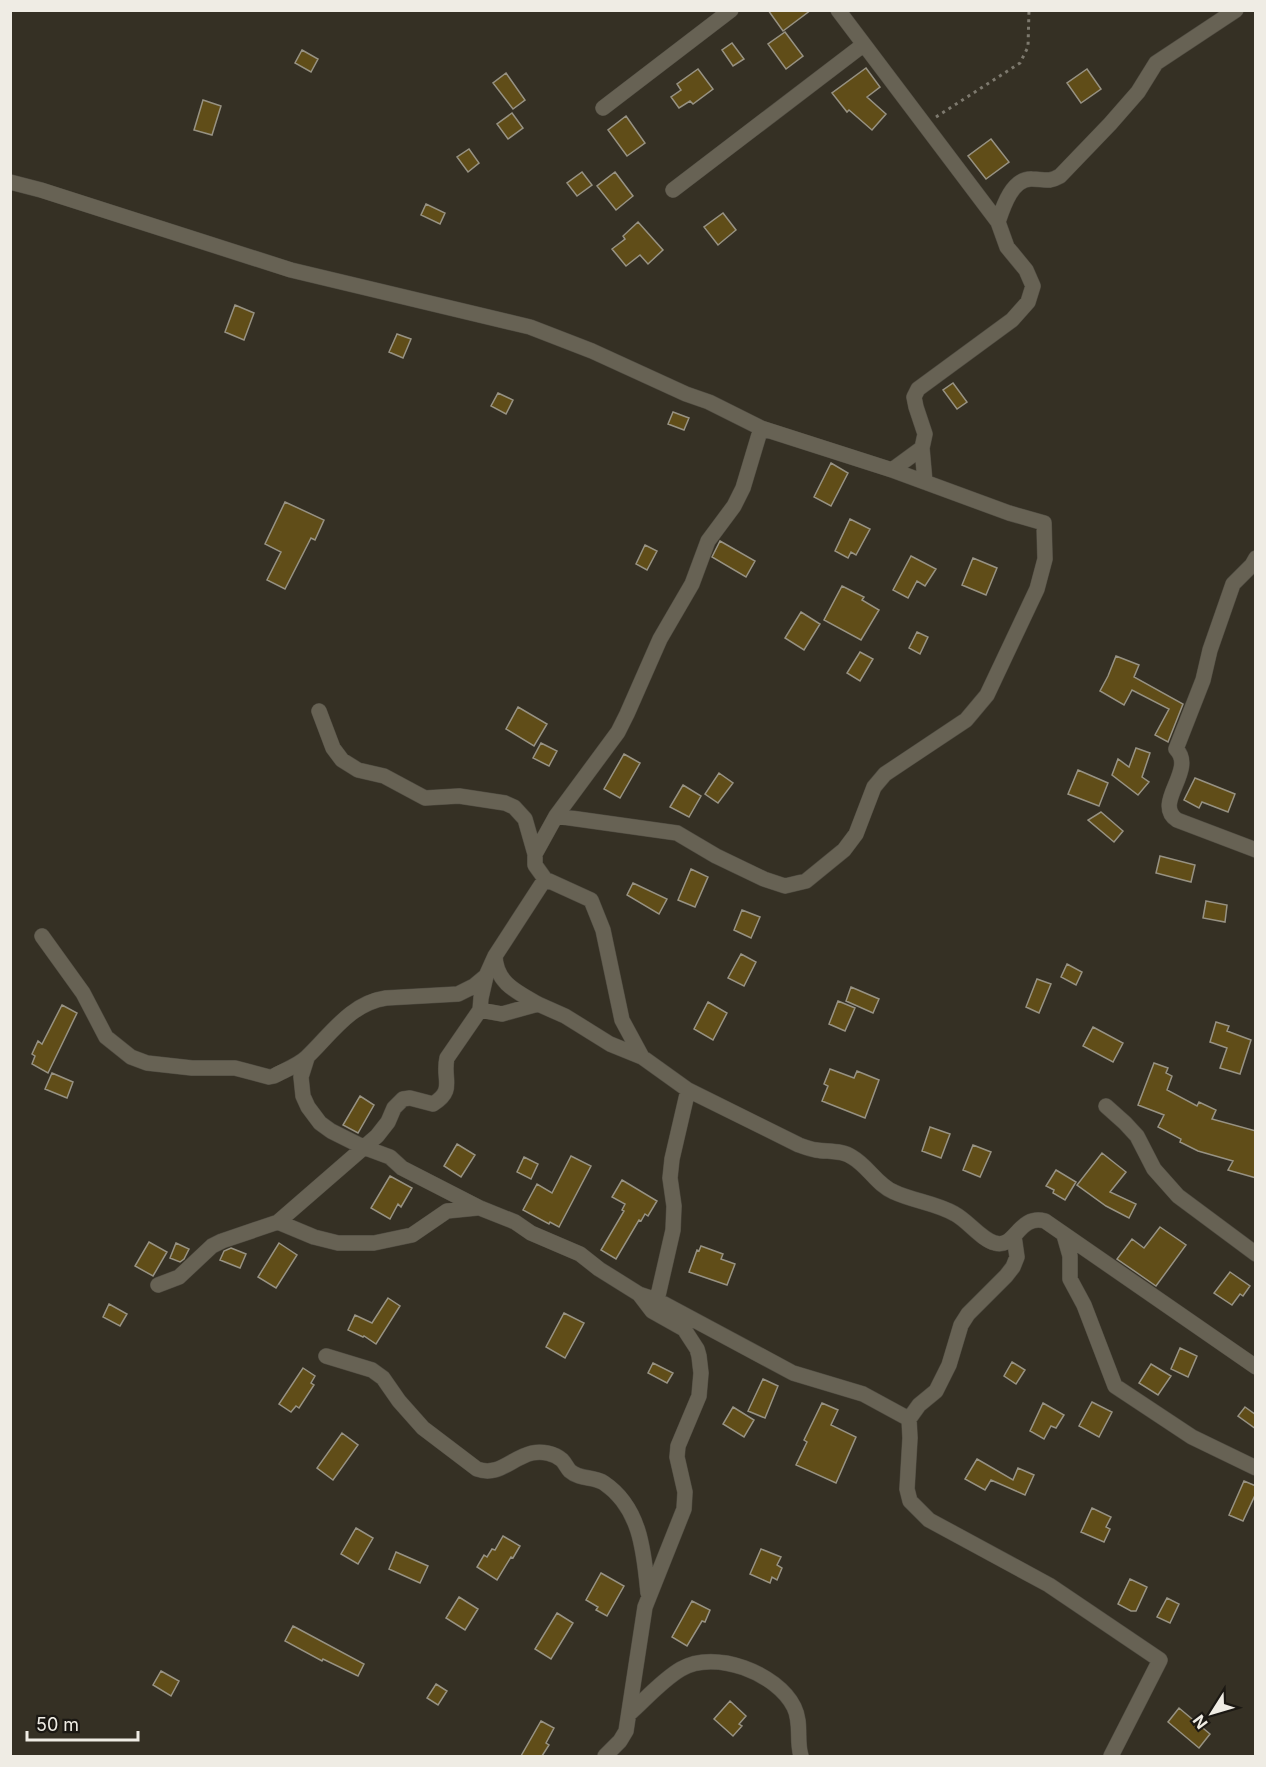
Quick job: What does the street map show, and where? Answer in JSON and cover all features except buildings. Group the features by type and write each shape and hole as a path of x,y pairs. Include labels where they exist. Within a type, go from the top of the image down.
{"street":[{"path":"603,108 731,10"},
{"path":"838,10 998,222 1006,247 1033,285 1028,302 1012,320 918,389 914,397 915,407 925,434 922,448 925,482"},
{"path":"998,222 1003,207 1017,185 1028,179 1052,181 1060,176 1131,100 1156,63 1236,10"},
{"path":"673,190 864,45"},
{"path":"10,182 291,270 530,327 592,351 686,394 709,402 762,428 892,470 1008,513 1044,523 1045,559 1037,589 987,695 966,720 885,774 874,787 855,834 844,850 806,881 785,886 764,879 716,856 677,833 556,816"},
{"path":"534,854 556,816 618,732 660,639 692,584 708,541 734,506 743,488 762,428"},
{"path":"892,470 922,448"},
{"path":"1256,558 1233,584 1210,650 1203,680 1176,748 1182,754 1183,763 1169,804 1173,817 1177,820 1256,850"},
{"path":"319,711 333,748 342,759 358,770 384,776 425,798 459,796 505,803 514,807 525,819 535,865 545,879 583,895 591,900 596,909 606,940 622,1020 642,1057"},
{"path":"159,1285 179,1277 212,1246 278,1222 377,1136 388,1122 394,1108 403,1099 410,1098 433,1104 440,1100 448,1088 447,1058 480,1010 486,976 495,956 545,879"},
{"path":"42,936 83,993 106,1037 131,1057 138,1061 197,1068 236,1068 270,1077 307,1058 339,1024 365,1004 375,1000 458,994 474,986 486,976"},
{"path":"495,956 496,969 503,980 515,991 565,1016 610,1044 642,1057 688,1090 799,1145 815,1150 850,1155 892,1192 954,1213 987,1240 997,1244 1005,1243 1027,1222 1037,1219 1045,1221 1256,1367"},
{"path":"480,1010 502,1014 538,1004"},
{"path":"307,1058 301,1077 301,1086 308,1107 320,1123 331,1131 390,1157 402,1168 480,1208 580,1254 598,1269 639,1294 657,1300 793,1373 863,1394 909,1419"},
{"path":"657,1300 673,1230 671,1168 688,1090"},
{"path":"1106,1106 1137,1136 1154,1168 1178,1196 1256,1254"},
{"path":"388,1122 390,1157"},
{"path":"278,1222 314,1237 338,1243 374,1243 412,1235 447,1211 480,1208"},
{"path":"1064,1235 1070,1256 1070,1279 1084,1305 1115,1386 1192,1437 1256,1468"},
{"path":"1014,1236 1017,1257 1013,1267 968,1314 961,1325 949,1365 936,1390 919,1405 909,1419 907,1489 910,1501 929,1520 1049,1585 1160,1660 1110,1756"},
{"path":"604,1756 620,1741 626,1731 648,1594 684,1509 685,1492 677,1457 678,1446 699,1396 701,1373 697,1349 684,1329 652,1311 639,1294"},
{"path":"326,1356 372,1370 383,1378 399,1401 423,1428 477,1469 486,1472 495,1471 531,1454 546,1452 562,1460 571,1472 584,1479 601,1481 612,1489 628,1505 635,1521 644,1553 648,1594"},
{"path":"629,1714 682,1668 701,1662 724,1663 749,1670 771,1680 787,1695 795,1710 800,1733 798,1748 801,1756"}],"path":[{"path":"924,124 1020,63 1028,47 1029,10"}]}
